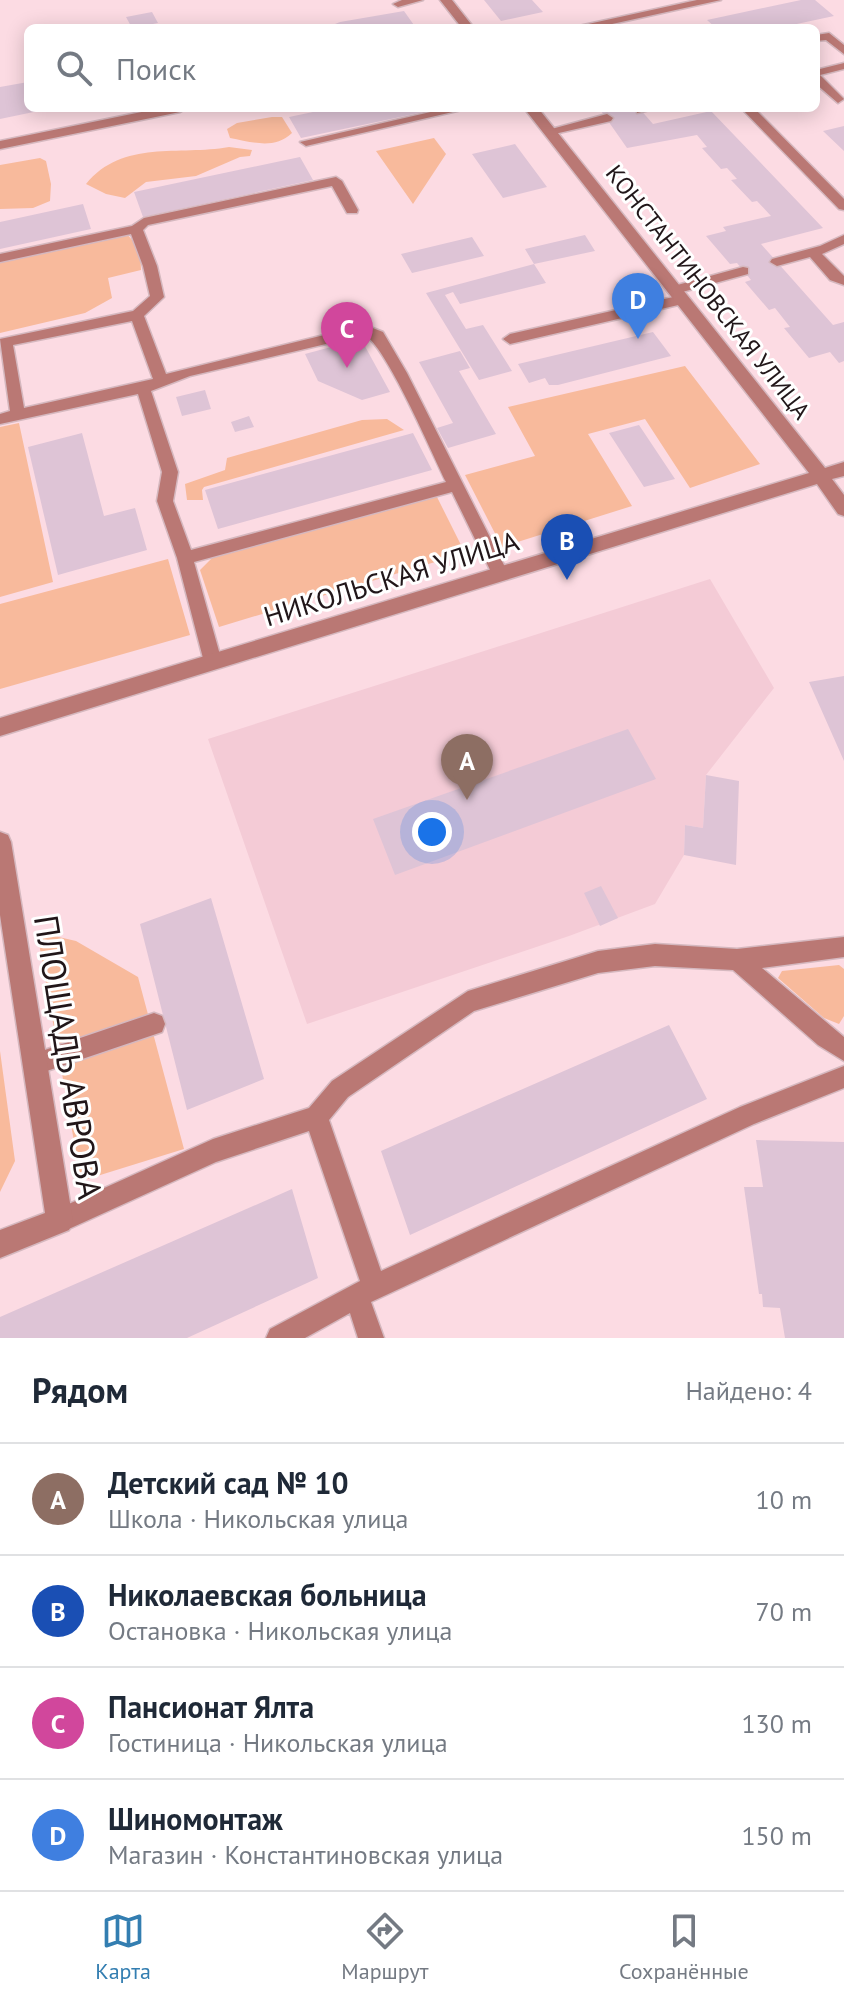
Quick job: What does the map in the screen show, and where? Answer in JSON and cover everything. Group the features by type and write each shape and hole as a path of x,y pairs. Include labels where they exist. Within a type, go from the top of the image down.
{"street":[{"path":"446,0 465,24"},
{"path":"596,24 715,0"},
{"path":"0,145 161,112"},
{"name":"КОНСТАНТИНОВСКАЯ УЛИЦА","path":"534,112 844,509"},
{"name":"НИКОЛЬСКАЯ УЛИЦА","path":"0,727 844,469"},
{"name":"ПЛОЩАДЬ АВРОВА","path":"0,842 60,1221 0,1244"}],"lane":[{"path":"398,4 418,0"},
{"path":"820,37 829,36 844,51"},
{"path":"820,74 844,66"},
{"path":"820,79 838,99"},
{"path":"306,142 445,112"},
{"path":"751,112 844,206"},
{"path":"550,131 607,118"},
{"path":"0,258 136,229 144,222 336,181 352,210"},
{"path":"18,415 5,342 137,315 157,297 150,266 136,229"},
{"path":"777,262 844,239"},
{"path":"812,252 835,277 844,281"},
{"path":"510,339 678,295 743,271"},
{"path":"137,315 161,380"},
{"path":"0,419 143,388 161,380 365,330 378,335 400,373 500,573"},
{"path":"143,388 170,472 165,501 185,558 213,662"},
{"path":"185,558 457,485"},
{"path":"60,1221 213,1151 316,1117 340,1089 468,1002 598,962 655,955 737,960 844,947"},
{"path":"737,960 844,1050"},
{"path":"35,1064 154,1024"},
{"path":"279,1338 366,1292 748,1115 844,1077"},
{"path":"316,1117 366,1292 371,1338"}],"shaded area":[{"path":"282,117 292,133 278,142 270,143 230,138 227,129 237,123"},
{"path":"434,138 446,154 413,204 376,151"},
{"path":"229,147 252,150 250,156 240,157 196,176 146,182 125,198 106,194 86,184 117,160 134,155"},
{"path":"40,158 46,161 51,184 50,201 33,208 0,209 0,165"},
{"path":"126,233 140,249 141,270 108,278 112,298 85,313 0,333 0,261"},
{"path":"685,366 760,464 690,488 645,419 588,434 632,506 502,547 465,475 535,456 508,407"},
{"path":"387,419 404,430 204,487 203,500 187,500 185,484 225,470 227,458 362,420"},
{"path":"19,423 53,582 0,597 0,427"},
{"path":"436,495 465,553 219,627 200,570 212,558"},
{"path":"168,559 190,635 0,689 0,604"},
{"path":"710,579 774,688 706,775 703,828 685,825 684,855 655,904 307,1024 208,739"},
{"path":"37,932 76,941 138,977 184,1149 81,1181"},
{"path":"839,965 844,969 844,1016 839,1024 824,1018 778,978 782,971"},
{"path":"0,1051 15,1161 0,1192"}],"building":[{"path":"484,0 532,0 543,12 501,21"},
{"path":"801,0 815,0 834,16 797,24 712,24 707,20"},
{"path":"404,11 413,24 335,24"},
{"path":"152,12 158,23 130,24 126,17"},
{"path":"24,83 24,112 34,112 0,119 0,87"},
{"path":"313,112 424,112 301,138 289,117"},
{"path":"602,112 642,112 653,124 712,112 823,228 761,244 833,325 844,322 844,361 839,363 830,352 809,358 784,328 790,327 775,308 769,310 745,282 751,280 737,263 730,264 706,236 726,231 723,227 771,216 731,180 737,179 727,168 721,169 702,148 707,147 697,135 627,148"},
{"path":"844,126 844,151 823,131"},
{"path":"515,144 547,187 503,198 472,154"},
{"path":"300,157 313,180 143,217 134,192"},
{"path":"83,204 91,229 0,249 0,222"},
{"path":"585,235 595,251 534,264 525,249"},
{"path":"472,237 484,256 412,273 401,254"},
{"path":"534,264 546,283 460,304 453,292 445,295 466,329 483,325 512,371 479,380 426,293"},
{"path":"628,292 638,305 622,309 613,296"},
{"path":"653,332 671,356 558,385 549,385 545,378 529,383 518,364"},
{"path":"361,339 390,392 362,400 318,381 305,354"},
{"path":"460,351 470,368 459,371 496,434 448,448 437,428 453,423 419,362"},
{"path":"205,390 211,409 182,416 176,397"},
{"path":"249,416 254,427 235,432 231,422"},
{"path":"639,425 675,479 644,487 609,433"},
{"path":"82,433 104,516 135,508 147,550 58,575 28,447"},
{"path":"413,433 432,470 218,529 205,490"},
{"path":"844,676 844,761 809,682"},
{"path":"628,729 656,779 395,875 373,819"},
{"path":"706,775 739,781 736,865 684,855 685,825 703,828"},
{"path":"601,886 618,918 600,926 584,893"},
{"path":"211,898 264,1079 187,1110 140,924"},
{"path":"669,1025 707,1099 410,1235 381,1151"},
{"path":"756,1140 844,1142 844,1338 785,1338 780,1308 763,1307 744,1187 763,1187"},
{"path":"292,1189 318,1278 187,1338 0,1338 0,1317"}],"place":[{"name":"Шиномонтаж","path":"638,339"},
{"name":"Пансионат Ялта","path":"347,368"},
{"name":"Николаевская больница","path":"567,580"},
{"name":"Детский сад № 10","path":"467,800"}]}
